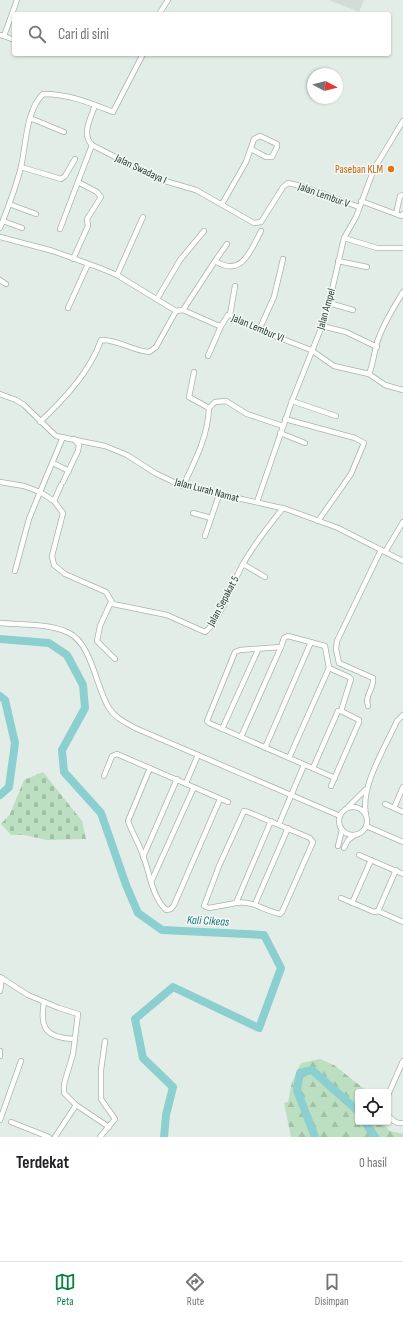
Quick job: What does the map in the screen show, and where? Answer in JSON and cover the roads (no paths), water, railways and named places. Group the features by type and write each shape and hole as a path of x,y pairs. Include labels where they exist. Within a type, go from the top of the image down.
{"street":[{"path":"12,39 2,35 17,0"},
{"path":"160,12 168,0"},
{"path":"0,228 21,167 30,118 40,97 43,94 76,97 113,112 142,56"},
{"path":"60,229 92,145 88,140 86,131 95,105"},
{"path":"30,118 64,132"},
{"name":"Jalan Ampel","path":"257,502 285,419 311,350 322,326 329,303 344,238 356,217 358,207 374,169 403,121"},
{"path":"222,204 243,167 256,137 260,136 277,144 277,148 272,157 266,157 251,149"},
{"name":"Jalan Swadaya I","path":"92,145 158,179 196,190 254,223 261,222 283,187 290,183"},
{"path":"21,167 62,179 74,159"},
{"path":"72,259 88,225 86,219 101,197 97,192 78,182"},
{"name":"Jalan Lembur V","path":"290,183 358,207"},
{"path":"396,214 400,196 403,195"},
{"path":"361,201 401,216 403,214"},
{"path":"9,204 36,214"},
{"path":"117,275 143,218"},
{"path":"3,221 22,228"},
{"path":"215,261 222,266 242,263 248,256 261,230"},
{"path":"157,299 180,260 204,231"},
{"path":"0,237 53,251 117,275 176,311 183,310 227,244"},
{"path":"344,238 377,248 403,248"},
{"path":"259,330 274,297 283,258"},
{"path":"338,261 367,267"},
{"path":"68,308 88,264"},
{"path":"0,280 6,284"},
{"path":"230,315 235,286"},
{"path":"403,292 392,309 378,339 369,374 385,385 403,390"},
{"path":"329,303 353,310"},
{"name":"Jalan Lembur VI","path":"183,310 221,326 228,315 230,315 259,330 311,350 340,369 369,374"},
{"path":"40,422 64,399 89,365 97,352 101,340 107,340 139,351 149,352 156,347 176,311"},
{"path":"208,356 221,326"},
{"path":"322,326 346,332 377,347"},
{"path":"194,372 189,397 209,408"},
{"name":"Jalan Lurah Namat","path":"0,394 16,400 56,436 113,449 155,473 183,486 282,508 338,528 403,561"},
{"path":"292,401 336,416"},
{"path":"183,486 203,441 209,408 215,402 226,402 247,414 283,426"},
{"path":"285,419 354,438 364,443 364,448 347,480 318,521"},
{"path":"280,434 305,443"},
{"path":"15,570 29,519 63,437"},
{"path":"0,482 24,486 40,492 54,501 69,471 79,445 74,439"},
{"path":"55,464 69,471"},
{"path":"205,536 219,495"},
{"name":"Jalan Sepakat 5","path":"54,501 63,513 52,556 54,565 65,574 106,592 113,604 167,615 205,632 210,628 243,564 282,508"},
{"path":"193,513 211,518"},
{"path":"368,706 367,698 374,682 373,678 338,663 336,645 383,551 403,522"},
{"path":"243,564 265,577"},
{"path":"111,602 100,626 97,641 115,659"},
{"path":"0,623 57,628 71,633 77,638 85,650 108,707 119,719 198,755 292,794 340,816"},
{"path":"241,737 284,638 288,636 325,646 329,668 289,758"},
{"path":"265,748 311,642"},
{"path":"281,647 258,650 240,650 234,652 207,718 209,723 335,778"},
{"path":"222,729 258,650"},
{"path":"313,768 336,714 341,711 351,679 329,668"},
{"path":"331,786 359,722 356,717 341,711"},
{"path":"344,848 348,840 355,835 360,834 366,826 364,801 366,788 396,721 403,715"},
{"path":"104,776 114,754 177,779 228,802"},
{"path":"186,783 198,755"},
{"path":"279,824 304,765"},
{"path":"150,768 128,821 143,857 158,901 166,910 171,909 220,799"},
{"path":"143,857 177,779"},
{"path":"151,882 194,787"},
{"path":"394,808 403,787"},
{"path":"338,846 342,830 339,820 340,816 366,788"},
{"path":"385,804 403,812"},
{"path":"348,808 358,808 366,815"},
{"path":"248,812 271,821 313,841 282,912 276,913 255,904 243,902 209,908 204,906 242,813 248,812"},
{"path":"236,903 271,821"},
{"path":"366,826 403,842"},
{"path":"255,904 288,828"},
{"path":"342,830 346,833 355,835"},
{"path":"359,855 403,874"},
{"path":"352,903 370,860"},
{"path":"378,911 396,870"},
{"path":"341,898 374,912 378,911 403,922"},
{"path":"0,991 1,977"},
{"path":"1,977 15,988 44,1002 78,1014 70,1066 64,1089 67,1097 76,1105 109,1127"},
{"path":"44,1002 41,1017 42,1023 46,1029 57,1036 75,1039"},
{"path":"103,1136 114,1118 101,1098 100,1093 105,1041"},
{"path":"0,1051 0,1056"},
{"path":"0,1120 21,1061"},
{"path":"391,1089 403,1061"},
{"path":"56,1136 76,1105"},
{"path":"391,1119 398,1123 403,1123"},
{"path":"11,1122 49,1137"}],"waterway":[{"name":"Kali Cikeas","path":"0,639 49,643 67,655 83,685 85,708 62,750 64,772 101,813 126,885 138,913 162,930 264,935 281,968 259,1028 173,987 135,1019 143,1058 173,1087 166,1115 164,1137"},
{"name":"Kali Cikeas","path":"0,696 5,700 15,743 9,787 0,795"},
{"name":"Kali Cikeas","path":"315,1137 297,1090 300,1073 312,1070 355,1108"},
{"name":"Kali Cikeas","path":"367,1125 375,1137"}],"place":[{"name":"Paseban KLM","path":"391,169"}]}
